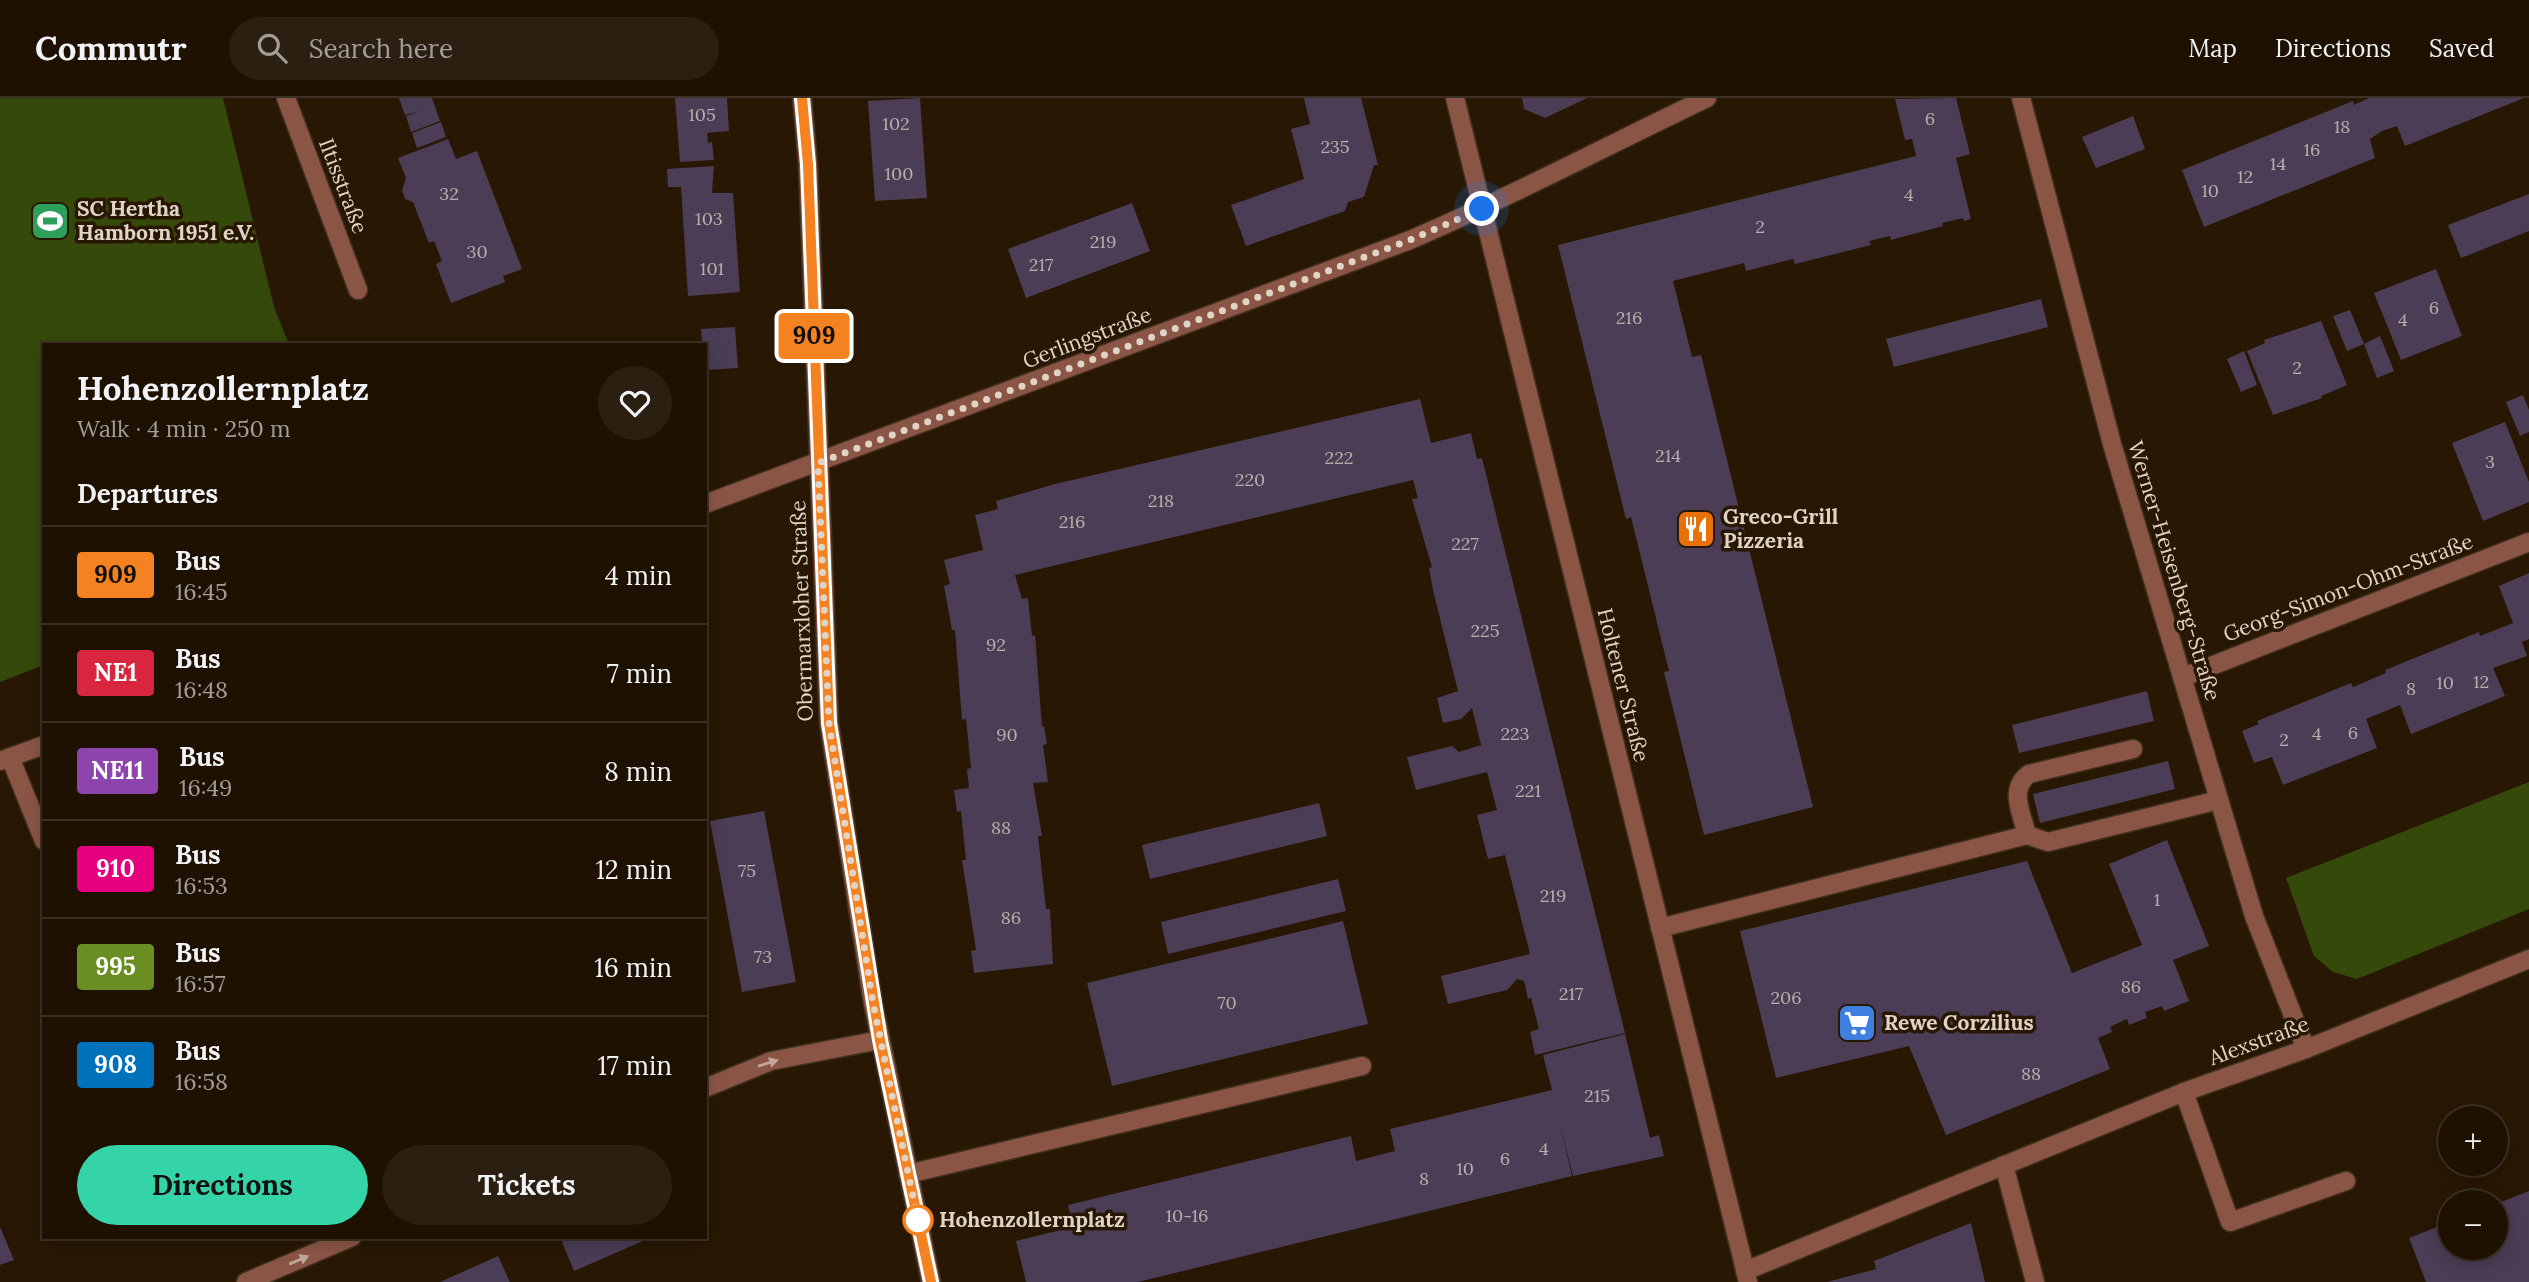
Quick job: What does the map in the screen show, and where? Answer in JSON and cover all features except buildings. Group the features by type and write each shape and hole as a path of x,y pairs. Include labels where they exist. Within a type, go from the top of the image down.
{"street":[{"name":"Iltisstraße","path":"286,98 358,290"},
{"name":"Obermarxloher Straße","path":"802,98 808,164 829,723 880,1040 931,1282"},
{"name":"Holtener Straße","path":"1455,98 1747,1276"},
{"name":"Gerlingstraße","path":"707,503 1384,250 1482,209 1543,176 1707,98"},
{"name":"Werner-Heisenberg-Straße","path":"2021,98 2112,444 2254,916 2306,1049"},
{"name":"Georg-Simon-Ohm-Straße","path":"2183,677 2529,542"},
{"path":"42,746 5,759 42,837"},
{"path":"2027,835 2017,794 2022,779 2029,774 2133,749"},
{"path":"1660,928 2027,835 2048,842 2219,800"},
{"name":"Alexstraße","path":"1747,1276 2004,1165 2184,1092 2306,1049 2529,959"},
{"path":"707,1087 771,1061 880,1040"},
{"path":"908,1174 1362,1066"},
{"path":"2184,1092 2230,1222 2346,1181"},
{"path":"2004,1165 2035,1282"},
{"path":"246,1282 347,1239"}],"green space":[{"path":"0,98 223,98 274,307 288,343 42,343 42,666 0,682"},
{"path":"2529,782 2529,909 2357,979 2333,972 2314,956 2286,878"}],"bus line":[{"name":"909","path":"802,98 808,164 829,723 873,1003 931,1282"}],"place":[{"name":"SC Hertha Hamborn 1951 e.V.","path":"50,221"},
{"name":"Greco-Grill Pizzeria","path":"1696,529"},
{"name":"Rewe Corzilius","path":"1857,1023"},
{"name":"Hohenzollernplatz","path":"918,1220"}],"route":[{"path":"918,1220 919,1226 873,1003 829,723 818,463 1410,240 1482,209"}]}
